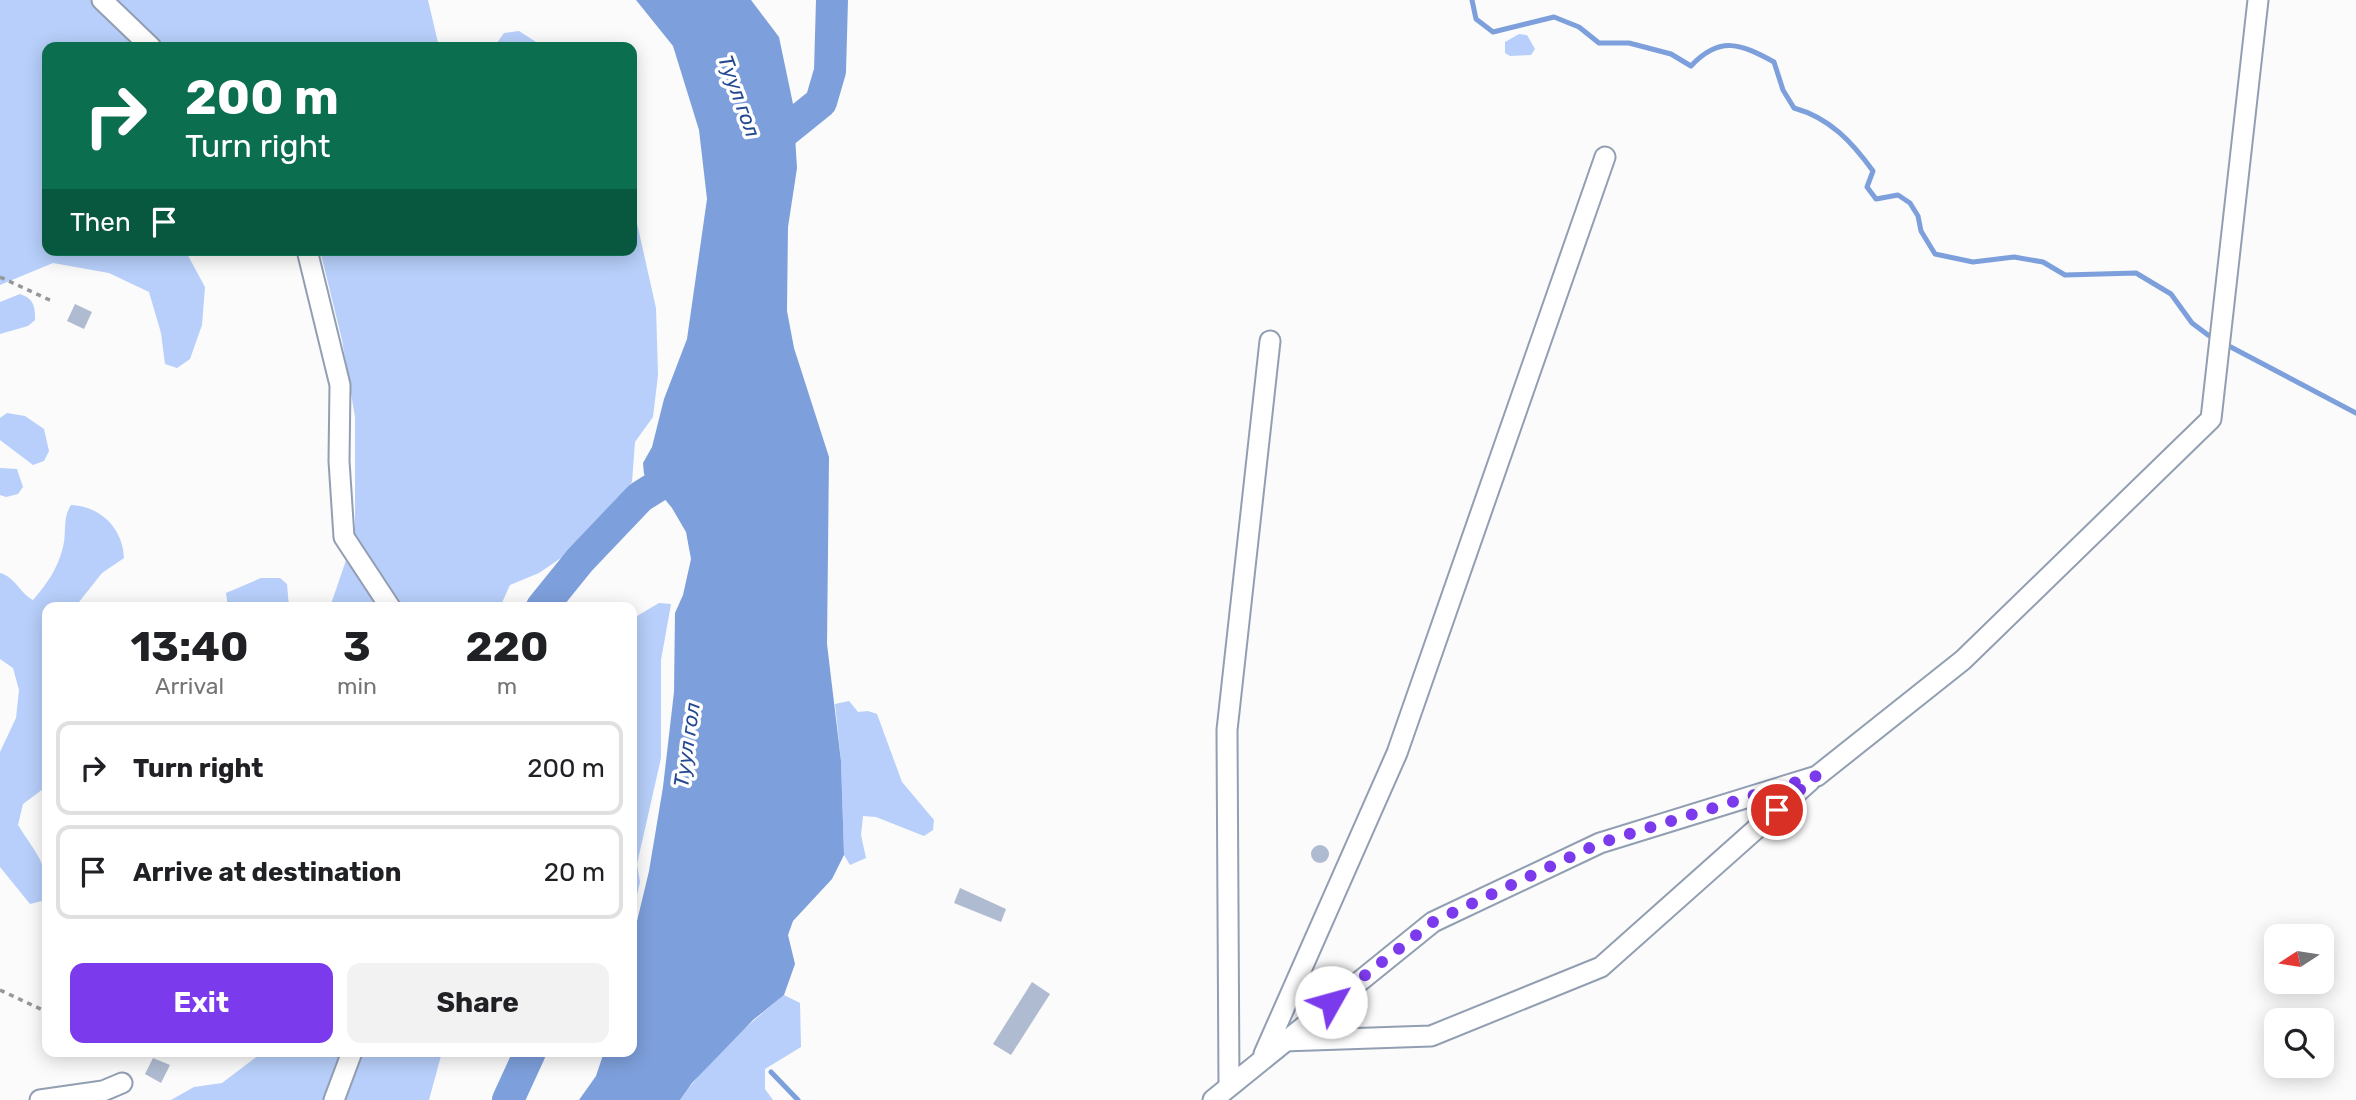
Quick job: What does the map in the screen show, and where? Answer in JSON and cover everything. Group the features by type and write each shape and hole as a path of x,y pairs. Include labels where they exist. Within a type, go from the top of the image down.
{"street":[{"path":"102,0 146,42"},
{"path":"1283,1041 1431,1036 1601,967 1816,776 1963,660 2211,419 2258,0"},
{"path":"1262,1059 1397,753 1605,157"},
{"path":"308,256 340,385 339,461 344,537 387,602"},
{"path":"1229,1086 1227,730 1270,341"},
{"path":"1213,1100 1433,922 1600,843 1816,776"},
{"path":"334,1100 350,1057"},
{"path":"40,1100 103,1091 122,1083"}],"path":[{"path":"0,277 54,302"},
{"path":"0,990 42,1010"}],"shaded area":[{"path":"0,0 428,0 438,42 42,42 42,256 188,256 205,287 202,325 190,359 177,368 165,364 161,333 149,292 109,273 53,263 0,285"},
{"path":"519,31 536,42 498,42 504,33"},
{"path":"1519,34 1527,35 1535,49 1531,55 1510,56 1505,53 1505,42"},
{"path":"637,223 656,308 658,375 653,417 635,442 632,482 574,549 539,573 510,585 502,602 332,602 355,534 355,417 342,340 321,256 637,256"},
{"path":"20,294 33,304 35,320 28,326 0,334 0,302"},
{"path":"7,413 25,416 44,429 49,451 44,461 33,465 0,440 0,418"},
{"path":"0,468 17,469 23,487 18,494 6,497 0,495"},
{"path":"71,505 82,506 100,514 119,537 124,558 102,573 79,602 42,602 42,790 23,804 18,825 42,864 42,901 30,904 0,867 0,752 16,718 19,690 13,668 0,659 0,573 10,578 33,600 47,582 61,555"},
{"path":"261,578 280,578 287,584 289,602 227,602 226,593"},
{"path":"659,603 671,604 661,660 661,758 637,864 637,616"},
{"path":"849,701 858,712 877,714 902,782 934,820 933,830 924,836 876,817 863,816 861,835 866,858 850,865 844,855 841,761 835,704"},
{"path":"637,864 640,882 637,895"},
{"path":"784,995 800,1003 801,1047 765,1069 765,1089 773,1100 680,1100 728,1044"},
{"path":"256,1057 441,1057 429,1100 171,1100 194,1087 222,1083"}],"water":[{"path":"636,0 751,0 779,37 793,104 797,168 788,227 787,311 794,348 829,457 827,644 841,761 844,855 832,879 793,921 788,935 795,964 784,995 753,1020 692,1083 680,1100 579,1100 596,1076 602,1057 637,1057 637,921 649,871 663,787 674,692 675,613 683,595 691,559 686,532 672,508 644,474 643,463 652,447 664,399 687,339 707,199 699,130 673,46"}],"building":[{"path":"75,304 92,312 84,329 67,321"},
{"path":"1320,845 1326,848 1329,854 1326,860 1320,863 1314,860 1311,854 1314,848"},
{"path":"960,888 1006,909 1001,922 954,903"},
{"path":"1032,982 1050,994 1011,1055 993,1044"},
{"path":"153,1058 170,1065 161,1083 145,1074"}],"waterway":[{"path":"759,152 821,102 830,71 832,0"},
{"path":"1472,0 1476,19 1493,32 1554,17 1579,27 1599,43 1629,43 1671,54 1691,66 1702,56 1721,46 1741,47 1762,56 1774,62 1783,90 1794,108 1819,118 1839,132 1865,160 1873,171 1867,187 1876,199 1898,195 1910,203 1918,216 1921,231 1935,254 1973,262 2014,257 2043,262 2065,275 2136,273 2171,294 2192,323 2208,335 2356,413"},
{"name":"Туул гол","path":"546,602 580,560 640,497 691,465"},
{"name":"Туул гол","path":"508,1100 528,1057"},
{"path":"771,1072 798,1100"}],"route":[{"path":"1331,1002 1433,922 1600,843 1816,776 1777,810"}]}
